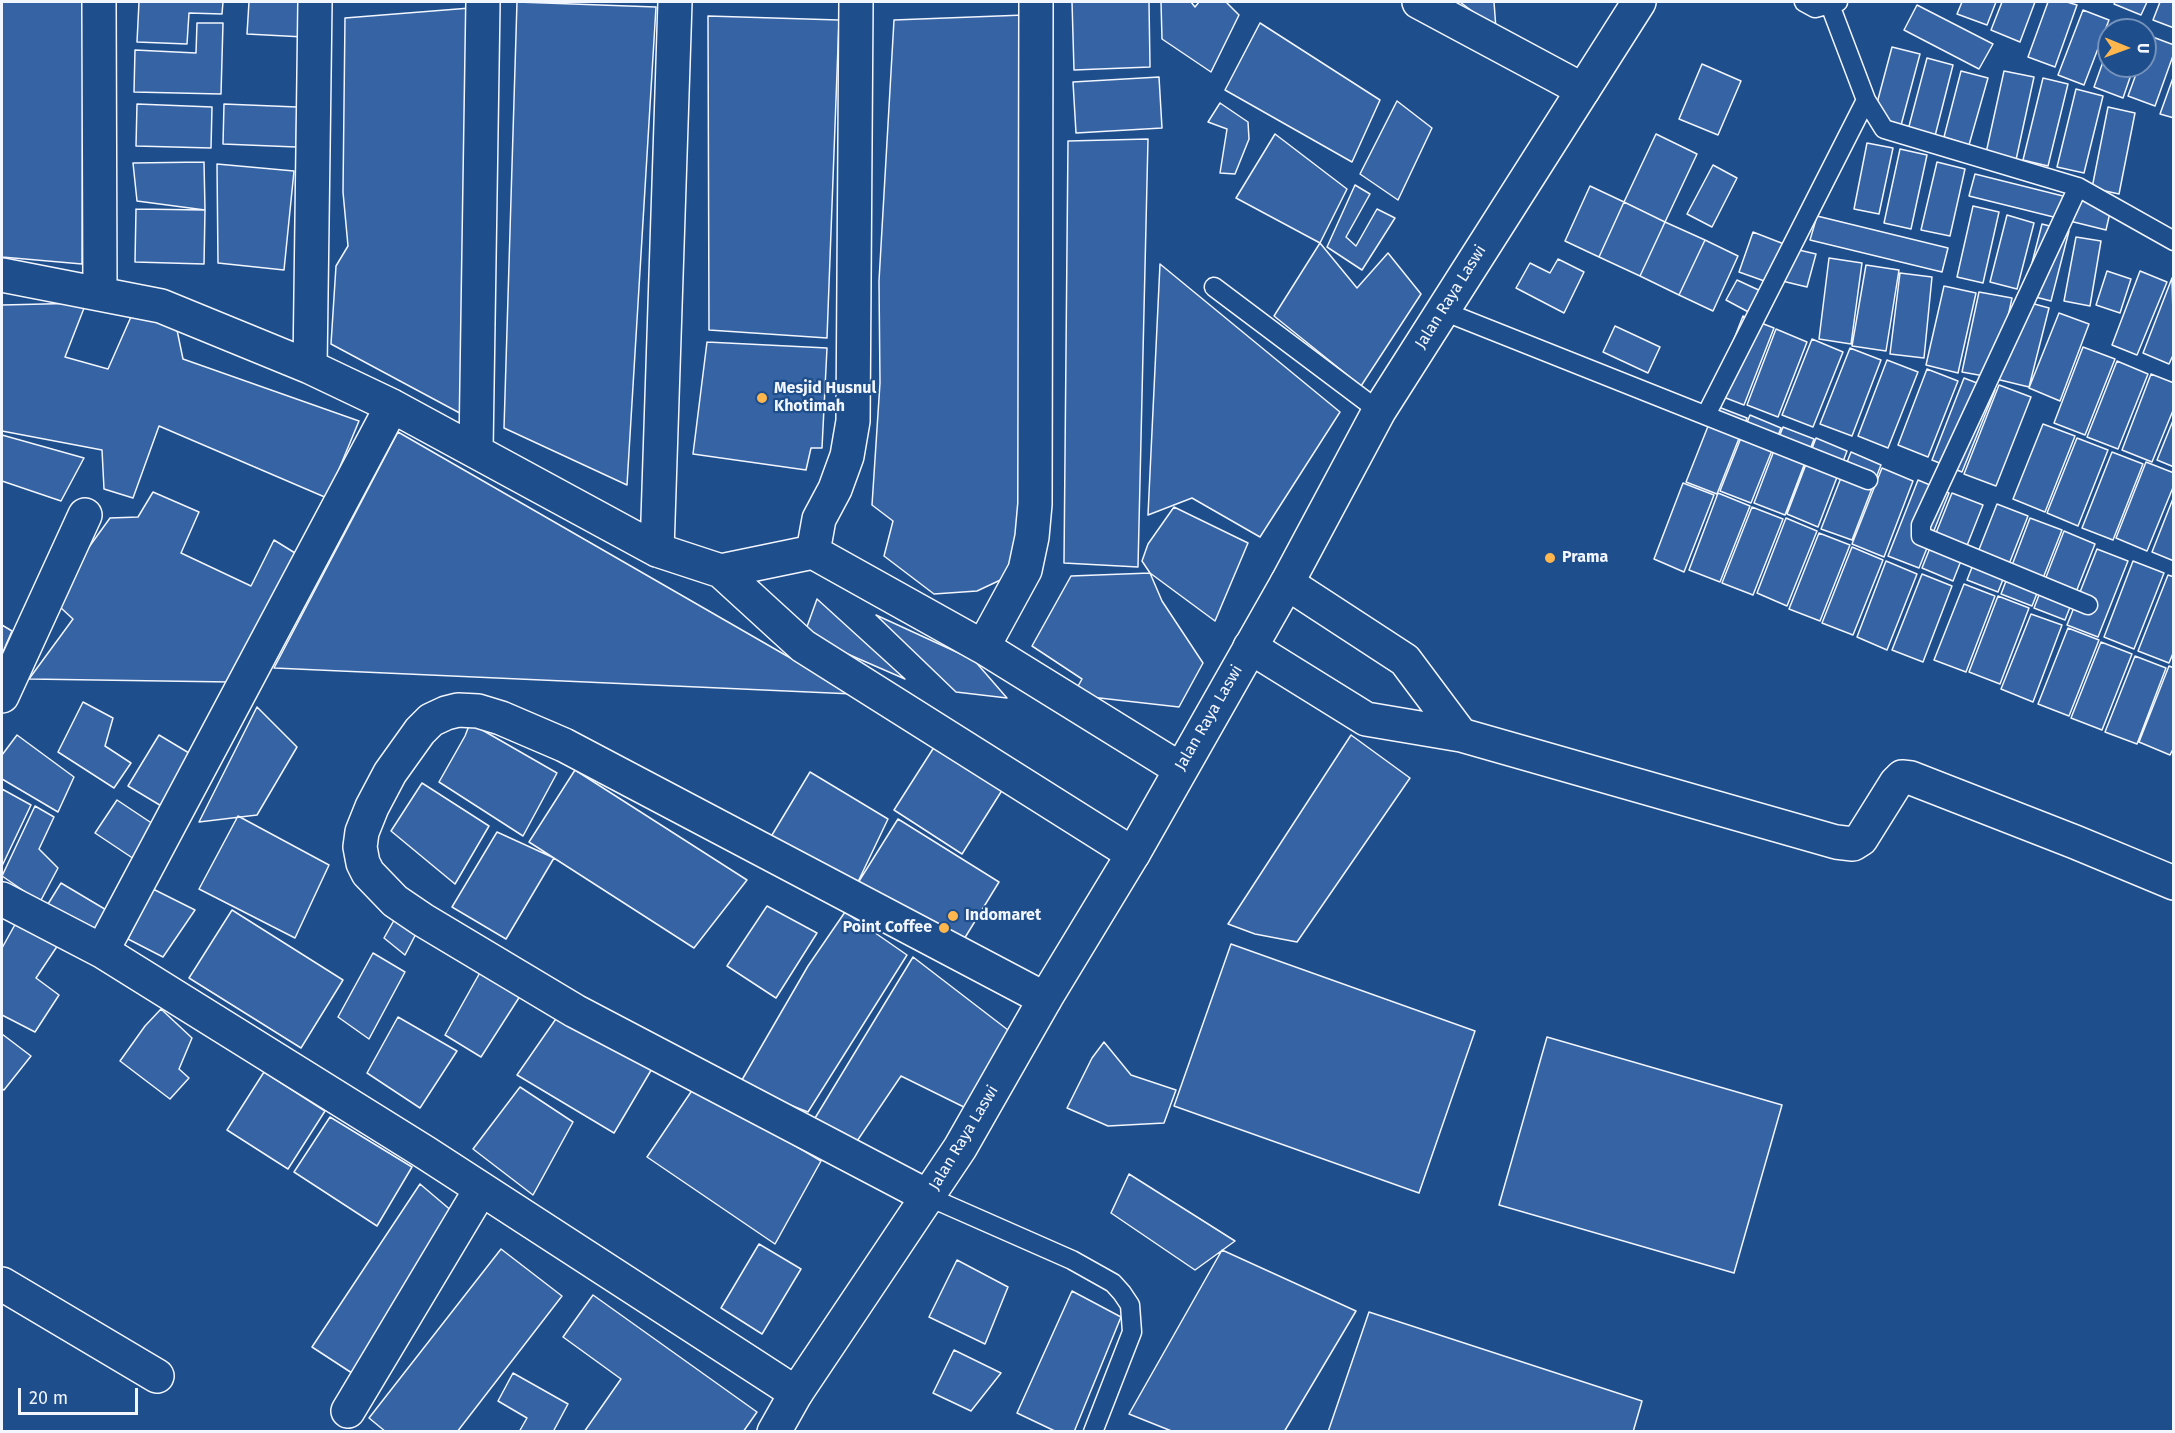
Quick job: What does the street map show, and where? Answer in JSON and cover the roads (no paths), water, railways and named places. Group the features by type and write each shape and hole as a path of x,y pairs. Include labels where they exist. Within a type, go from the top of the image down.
{"street":[{"path":"99,2 100,293"},
{"path":"310,367 315,2"},
{"path":"476,450 483,2"},
{"path":"657,550 675,2"},
{"path":"813,552 819,519 835,489 847,456 853,421 856,2"},
{"path":"983,647 1025,570 1034,515 1036,2"},
{"path":"1419,2 1583,90"},
{"name":"Jalan Raya Laswi","path":"774,1431 796,1393 960,1148 1045,999 1133,854 1287,583 1379,411 1639,2"},
{"path":"2,275 161,306 310,367 476,450 657,550 721,571 802,645 1133,854"},
{"path":"102,951 392,406"},
{"path":"2,696 85,515"},
{"path":"721,571 813,552 983,647 1180,769"},
{"path":"1287,583 1405,660 1461,735"},
{"path":"1250,647 1366,719 1461,735 1845,844 1853,844 1861,839 1896,783 1902,777 1911,778 2174,883"},
{"path":"929,1197 575,1011 423,920 395,900 368,873 363,863 360,847 362,832 372,807 390,773 420,731 431,720 458,710 478,711 501,718 564,745 1045,999"},
{"path":"2,898 102,951 481,1189 796,1393"},
{"path":"348,1411 481,1189"},
{"path":"2,1284 157,1376"}],"lane":[{"path":"1804,2 1815,8 1834,3 1866,100 1884,129 2078,187 2174,241"},
{"path":"1706,414 1866,100"},
{"path":"2078,187 1921,525 1921,536 2088,605"},
{"path":"1214,286 1379,411"},
{"path":"1443,310 1868,480"},
{"path":"929,1197 1072,1260 1113,1283 1122,1293 1130,1305 1132,1332 1093,1431"}],"place":[{"name":"Mesjid Husnul Khotimah","path":"762,398"},
{"name":"Prama","path":"1550,558"},
{"name":"Indomaret","path":"953,916"},
{"name":"Point Coffee","path":"944,928"}]}
